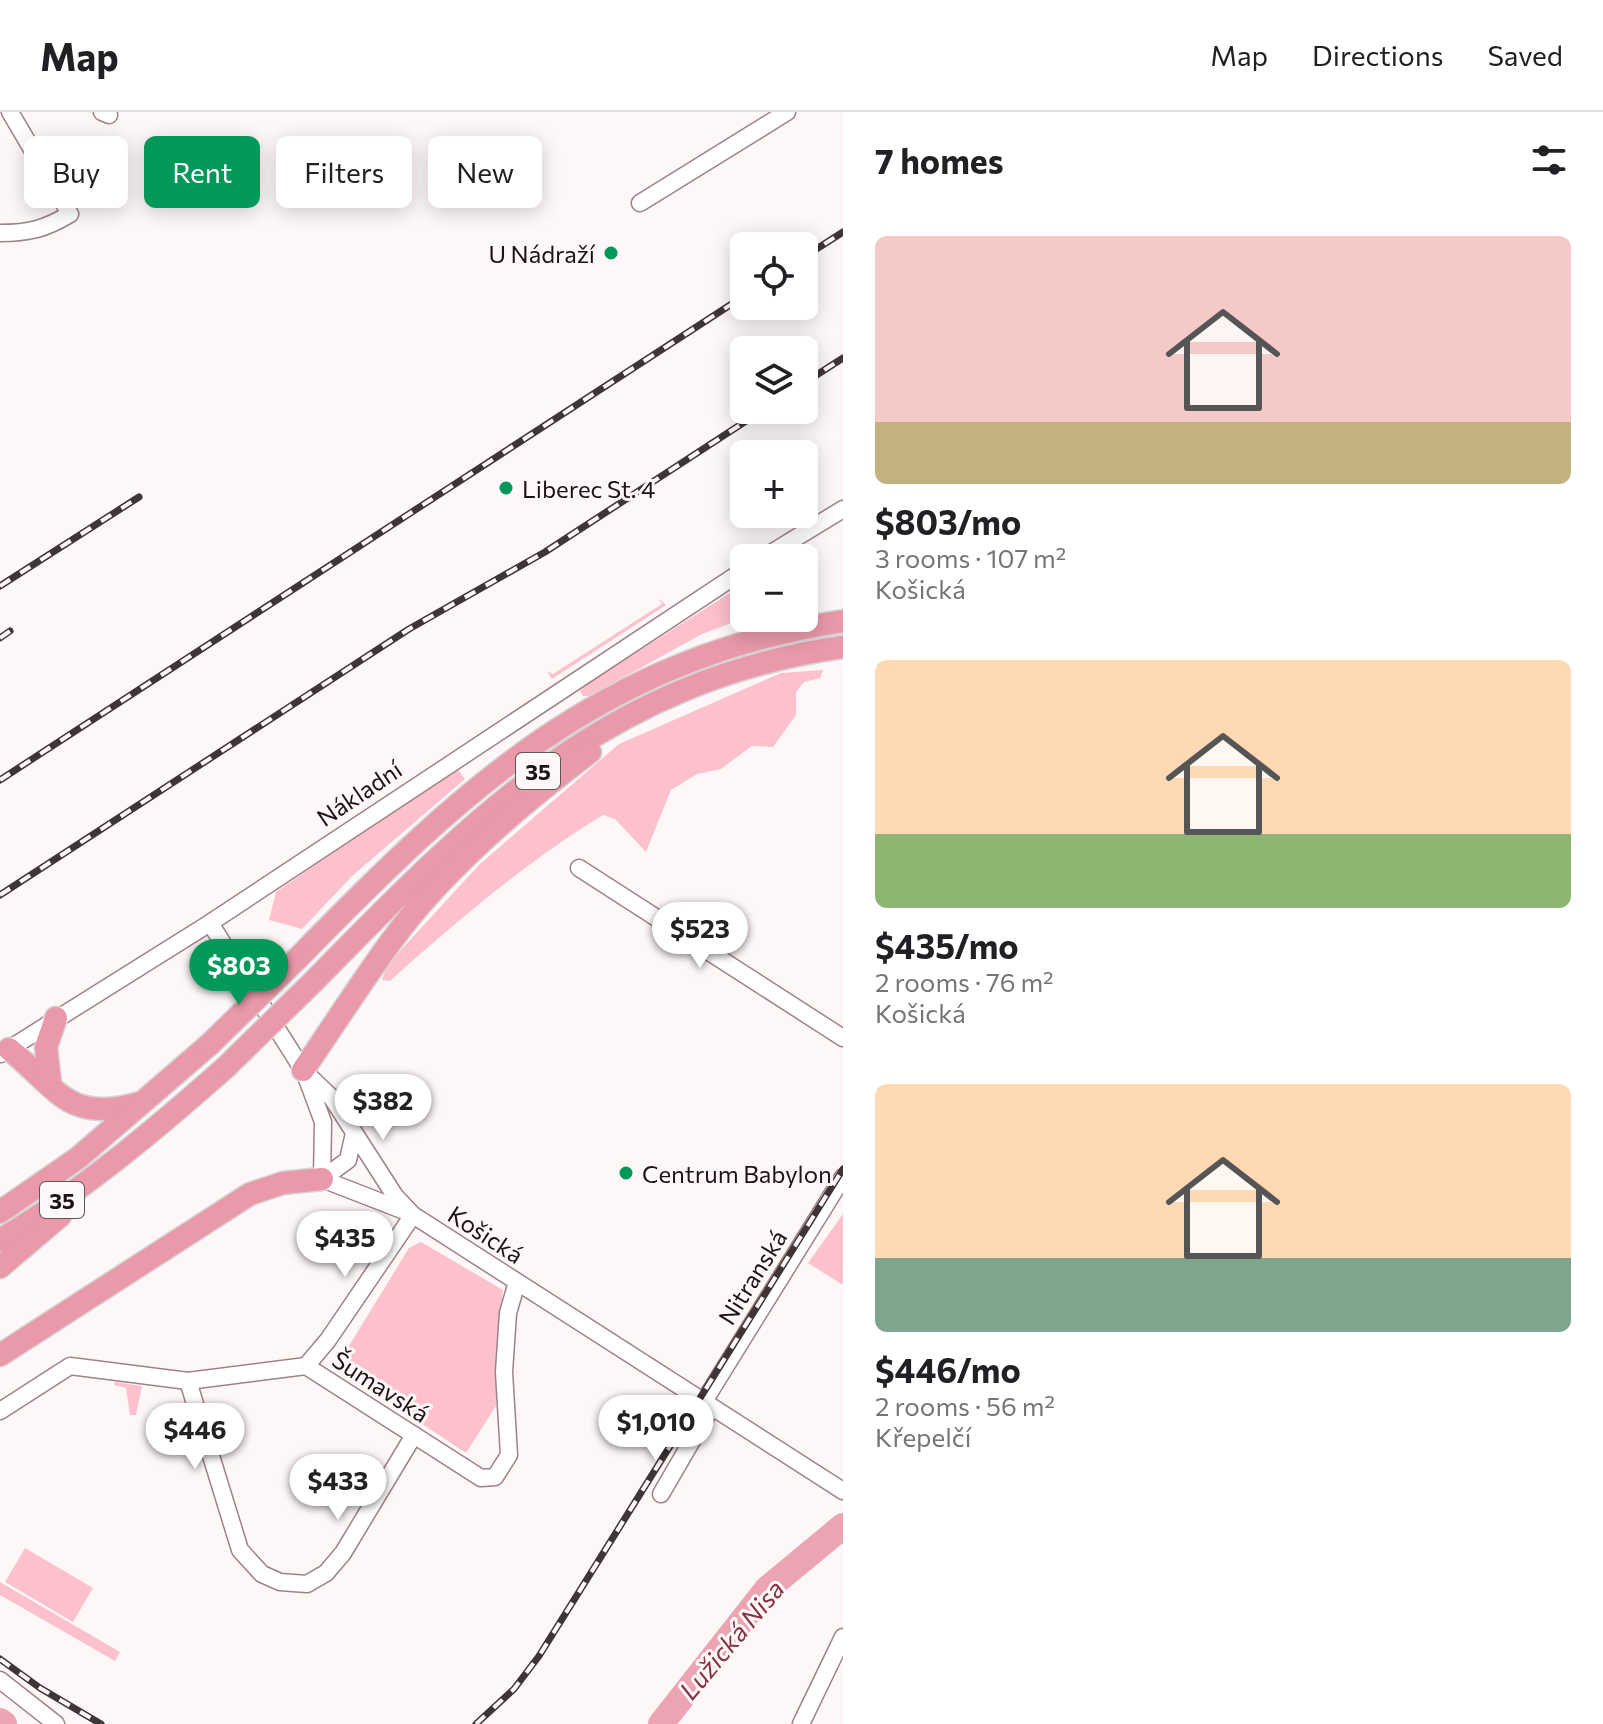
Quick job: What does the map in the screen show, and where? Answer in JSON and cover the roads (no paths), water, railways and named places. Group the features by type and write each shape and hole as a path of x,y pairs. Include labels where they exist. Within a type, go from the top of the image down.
{"highway":[{"name":"35","path":"0,1212 54,1176 149,1100 210,1044 426,830 549,733 615,695 694,660 763,638 843,621"},
{"name":"35","path":"0,1240 34,1220 121,1155 226,1067 430,862 513,789 611,725 692,688 769,663 843,647"},
{"path":"303,1070 390,942 448,877 562,773 692,688"},
{"path":"50,1082 46,1047 56,1018"},
{"path":"5,1052 50,1082 80,1109 118,1109 149,1100"},
{"path":"0,1267 46,1229 121,1155"},
{"path":"0,1355 243,1198 283,1183 322,1179"}],"street":[{"path":"0,233 28,233 46,228 70,214 10,112"},
{"path":"640,203 787,112"},
{"path":"786,544 843,509"},
{"name":"Nákladní","path":"5,1052 210,923 730,579"},
{"path":"579,868 843,1038"},
{"name":"Košická","path":"210,923 303,1070 332,1098 395,1196 413,1215 843,1491"},
{"path":"303,1070 323,1122 322,1179"},
{"path":"322,1179 348,1160 354,1133"},
{"name":"Nitranská","path":"707,1406 843,1177"},
{"path":"306,1366 328,1340 413,1215 322,1179"},
{"name":"Šumavská","path":"0,1411 70,1366 188,1381 306,1366 481,1478 495,1477 509,1455 504,1372 508,1313 517,1282"},
{"path":"188,1381 240,1550 262,1574 280,1582 307,1584 326,1573 343,1553 414,1435"},
{"path":"661,1494 707,1406"},
{"path":"801,1724 843,1637"},
{"path":"0,1680 56,1724"}],"waterway":[{"name":"Lužická Nisa","path":"661,1724 767,1589 843,1526"},
{"name":"Lužická Nisa","path":"0,1721 4,1724"}],"railway":[{"path":"818,248 843,232"},
{"path":"0,780 730,305"},
{"path":"818,374 843,358"},
{"path":"0,895 409,629 545,552 742,424"},
{"path":"0,586 139,497"},
{"path":"0,638 10,631"},
{"path":"476,1724 514,1689 539,1656 843,1169"},
{"path":"0,1659 40,1688 101,1724"}],"place":[{"name":"U Nádraží","path":"611,253"},
{"name":"Liberec St. 4","path":"506,488"},
{"name":"Centrum Babylon","path":"626,1173"}]}
